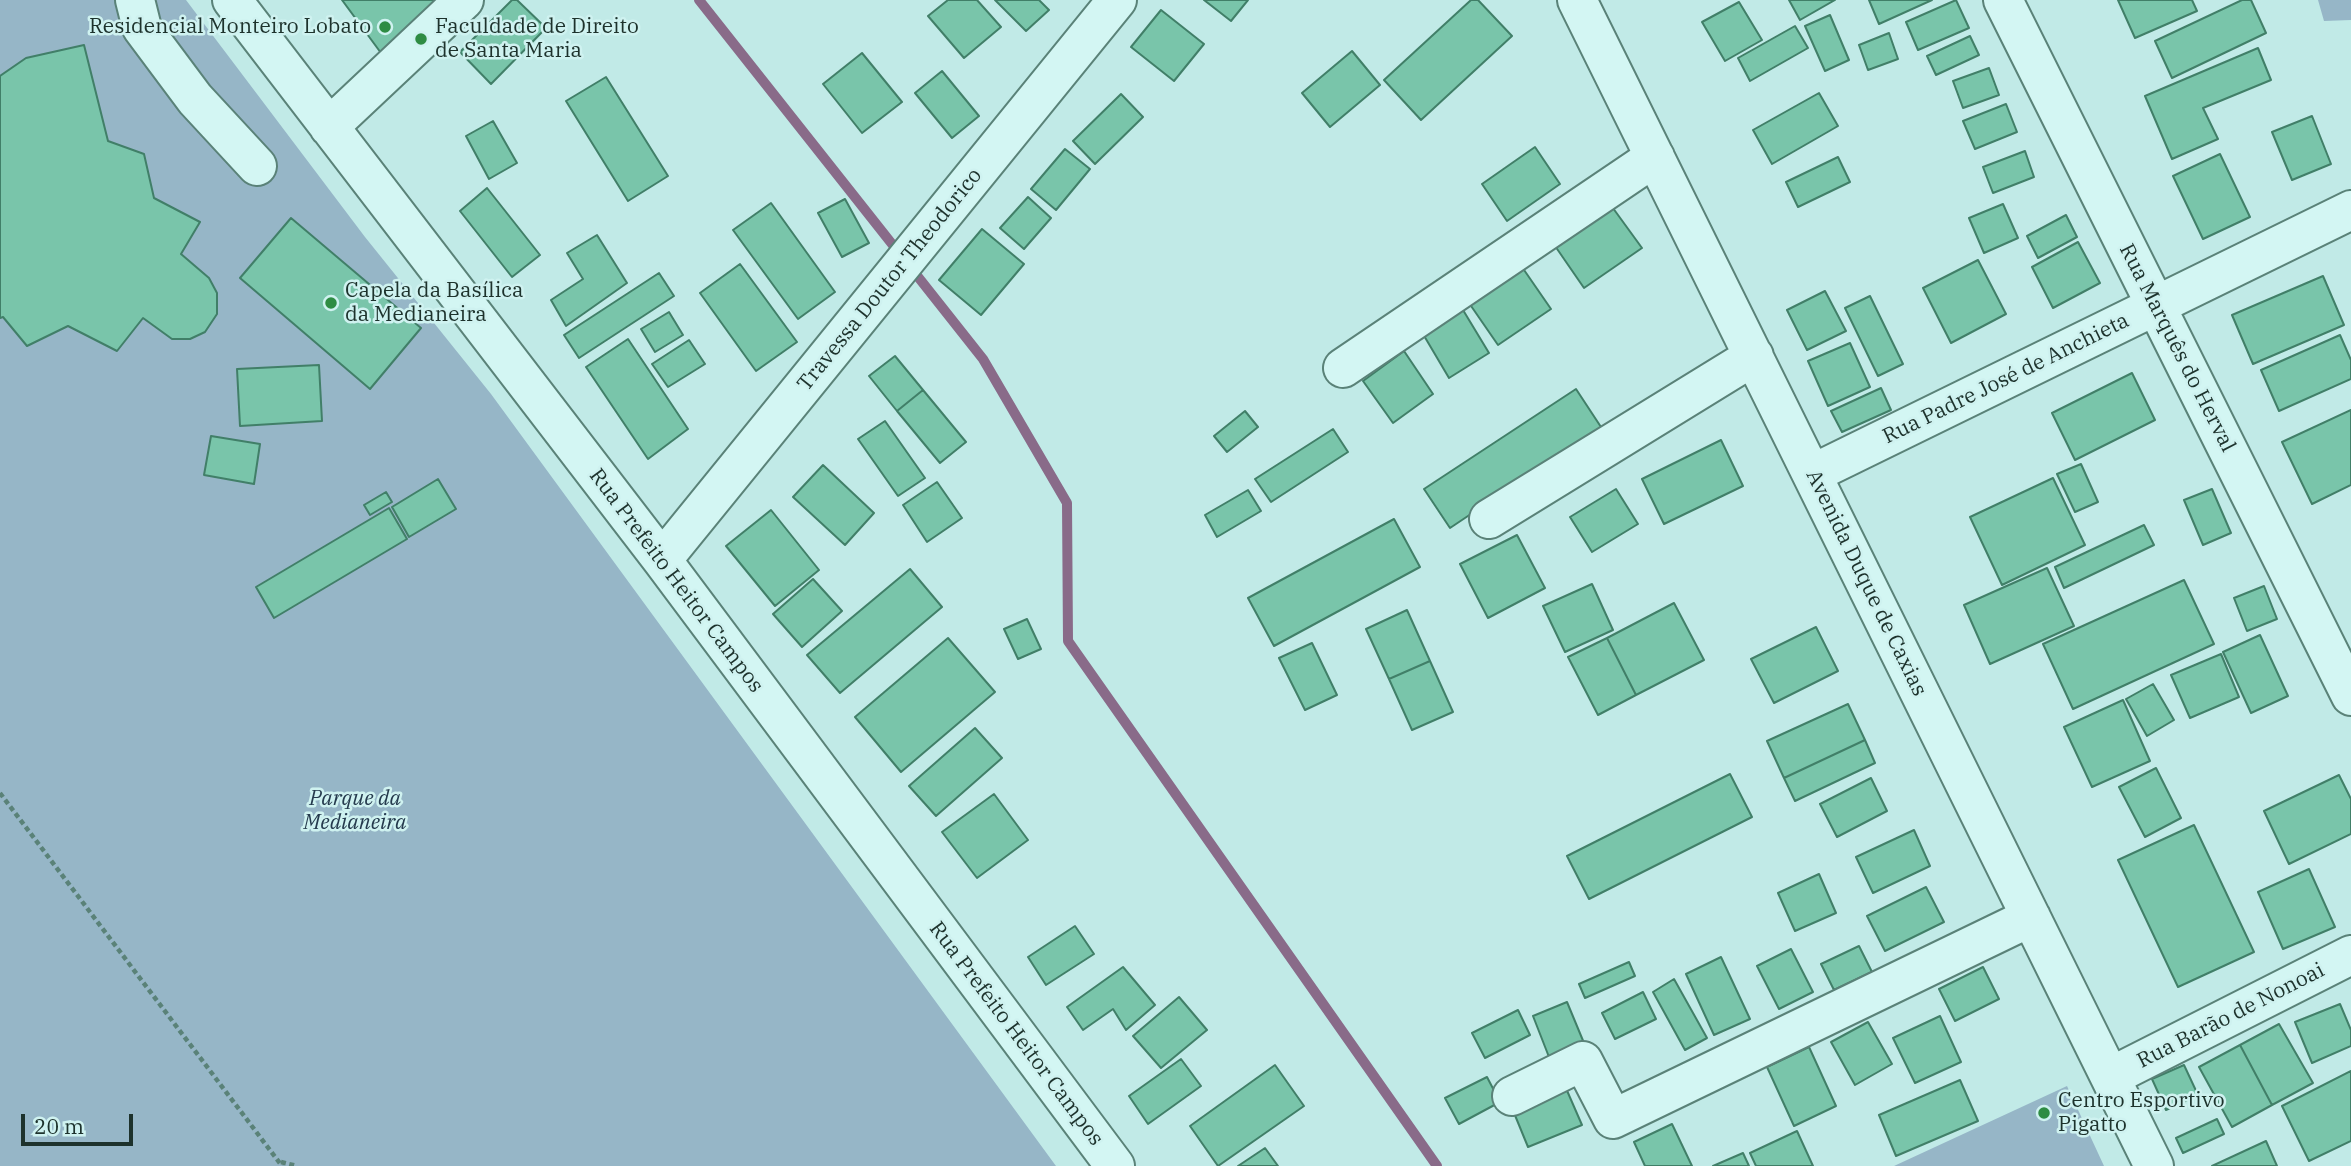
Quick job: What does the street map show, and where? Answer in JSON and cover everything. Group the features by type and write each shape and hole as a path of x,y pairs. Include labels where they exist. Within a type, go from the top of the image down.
{"street":[{"path":"135,0 142,28 195,99 257,166"},
{"name":"Rua Prefeito Heitor Campos","path":"232,0 662,560 1115,1166"},
{"path":"329,127 464,0"},
{"name":"Travessa Doutor Theodorico","path":"662,560 1117,0"},
{"name":"Avenida Duque de Caxias","path":"1577,0 2154,1166"},
{"name":"Rua Marquês do Herval","path":"2003,0 2347,680"},
{"path":"1343,368 1655,157"},
{"name":"Rua Padre José de Anchieta","path":"1812,474 2351,210"},
{"path":"1489,519 1754,356"},
{"path":"1512,1096 1583,1061 1613,1119 2031,918"},
{"name":"Rua Barão de Nonoai","path":"2110,1077 2351,956"}],"path":[{"path":"0,793 281,1164 297,1166"}],"green space":[{"name":"Parque da Medianeira","path":"0,0 186,0 365,237 491,394 1056,1166 0,1166"},
{"path":"2318,0 2351,0 2351,20 2324,21"},
{"name":"Centro Esportivo Pigatto","path":"2067,1086 2104,1166 1894,1166"}],"building":[{"name":"Residencial Monteiro Lobato","path":"342,0 436,0 381,53"},
{"path":"512,0 517,0 546,28 491,84 460,52"},
{"path":"948,0 977,0 1001,27 964,58 928,16"},
{"path":"995,0 1039,0 1049,10 1026,31"},
{"path":"1204,0 1248,0 1231,21"},
{"path":"1471,0 1478,0 1512,36 1421,120 1384,80"},
{"path":"1789,0 1835,0 1800,20"},
{"path":"1869,0 1932,0 1879,24"},
{"path":"1956,0 1969,28 1918,50 1906,22"},
{"path":"2118,0 2192,0 2197,11 2135,38"},
{"path":"2242,0 2251,0 2266,33 2172,78 2155,41"},
{"path":"1739,2 1762,40 1725,61 1702,22"},
{"path":"1161,10 1204,44 1174,81 1131,47"},
{"path":"1830,15 1849,60 1825,71 1805,26"},
{"path":"1795,26 1808,48 1750,81 1738,58"},
{"path":"1889,33 1898,59 1868,70 1859,45"},
{"path":"1970,36 1979,55 1936,75 1927,56"},
{"path":"84,45 108,141 144,154 154,198 200,222 181,254 209,278 217,293 217,314 205,332 190,339 172,339 143,318 117,351 68,326 27,346 3,317 0,318 0,76 26,58"},
{"path":"2258,48 2271,80 2203,108 2218,139 2172,159 2145,96"},
{"path":"1352,51 1380,85 1330,127 1302,93"},
{"path":"862,53 902,102 862,133 823,84"},
{"path":"1989,68 1999,95 1963,108 1953,81"},
{"path":"942,71 979,116 952,138 915,93"},
{"path":"606,77 668,176 628,201 566,101"},
{"path":"1819,93 1838,126 1772,164 1753,130"},
{"path":"1121,94 1143,117 1095,164 1073,141"},
{"path":"2006,104 2017,132 1975,149 1963,121"},
{"path":"2312,116 2331,164 2292,180 2272,132"},
{"path":"493,121 517,163 489,179 466,136"},
{"path":"1535,147 1560,184 1507,221 1482,184"},
{"path":"1065,149 1090,169 1056,210 1031,189"},
{"path":"2025,151 2034,177 1993,193 1983,167"},
{"path":"2220,154 2250,217 2203,239 2173,176"},
{"path":"1838,157 1850,182 1798,207 1786,182"},
{"path":"487,188 540,255 512,277 460,211"},
{"path":"1028,197 1051,218 1024,249 1000,228"},
{"path":"845,199 869,243 842,257 818,213"},
{"path":"771,203 835,292 798,319 733,230"},
{"path":"1610,204 1642,248 1584,288 1553,243"},
{"path":"2003,204 2018,238 1984,253 1969,218"},
{"path":"2066,215 2077,237 2038,258 2027,236"},
{"name":"Capela da Basílica da Medianeira","path":"291,218 421,328 370,389 240,278"},
{"path":"982,229 1024,264 981,315 939,280"},
{"path":"597,235 627,283 566,326 551,300 583,279 567,253"},
{"path":"2078,242 2100,283 2053,308 2032,267"},
{"path":"1978,260 2006,314 1951,343 1923,288"},
{"path":"740,264 797,342 756,371 700,293"},
{"path":"1522,267 1551,309 1498,345 1469,303"},
{"path":"659,273 674,296 579,358 564,335"},
{"path":"2323,276 2344,325 2253,364 2232,315"},
{"path":"1825,291 1846,331 1807,350 1787,310"},
{"path":"1870,296 1903,364 1878,376 1845,308"},
{"path":"1463,310 1489,353 1449,378 1423,334"},
{"path":"669,312 683,335 655,352 641,329"},
{"path":"2340,335 2351,360 2351,379 2279,411 2261,370"},
{"path":"628,339 688,429 648,459 586,367"},
{"path":"689,340 705,364 668,387 652,364"},
{"path":"1850,343 1870,387 1828,406 1808,361"},
{"path":"1404,351 1433,394 1393,423 1363,381"},
{"path":"895,356 923,390 897,411 869,376"},
{"path":"319,365 322,421 240,426 237,369"},
{"path":"2132,373 2155,420 2075,460 2052,413"},
{"path":"1881,388 1891,410 1842,432 1831,411"},
{"path":"1576,389 1601,427 1450,528 1424,489"},
{"path":"923,390 966,442 940,463 897,411"},
{"path":"2351,410 2351,485 2312,504 2282,442"},
{"path":"1245,411 1258,427 1227,452 1214,436"},
{"path":"885,421 925,478 898,496 858,439"},
{"path":"1333,429 1348,452 1271,502 1255,479"},
{"path":"211,436 260,444 254,484 204,475"},
{"path":"1721,440 1743,486 1664,524 1642,479"},
{"path":"2081,464 2098,502 2075,512 2057,474"},
{"path":"823,465 874,513 845,545 793,497"},
{"path":"2053,478 2085,545 2002,585 1970,517"},
{"path":"438,479 456,509 409,537 392,507"},
{"path":"937,482 962,518 927,542 903,505"},
{"path":"1616,489 1638,524 1592,552 1570,517"},
{"path":"2212,489 2231,533 2203,545 2184,500"},
{"path":"1248,490 1261,511 1217,537 1205,515"},
{"path":"386,492 392,502 370,515 364,505"},
{"path":"389,508 407,539 274,618 256,587"},
{"path":"771,510 819,570 775,606 726,546"},
{"path":"1394,519 1420,567 1274,646 1248,598"},
{"path":"2144,525 2154,545 2064,588 2055,567"},
{"path":"1517,535 1545,588 1488,618 1460,564"},
{"path":"2047,568 2074,626 1990,664 1964,605"},
{"path":"910,569 942,607 840,693 807,655"},
{"path":"813,579 842,611 802,647 773,614"},
{"path":"2184,580 2214,644 2073,709 2043,644"},
{"path":"1592,584 1613,630 1565,652 1543,606"},
{"path":"2264,586 2277,619 2247,631 2234,598"},
{"path":"1674,603 1704,660 1636,695 1607,638"},
{"path":"1407,610 1430,661 1389,679 1366,629"},
{"path":"1027,619 1041,649 1018,659 1004,629"},
{"path":"1816,627 1838,671 1774,703 1751,659"},
{"path":"2260,635 2288,696 2251,713 2223,652"},
{"path":"948,638 995,692 901,772 855,717"},
{"path":"1607,638 1636,695 1598,715 1568,657"},
{"path":"1312,643 1337,695 1305,710 1279,658"},
{"path":"2221,654 2239,697 2190,718 2171,675"},
{"path":"1430,661 1453,712 1412,730 1389,679"},
{"path":"2153,684 2174,720 2147,736 2126,699"},
{"path":"2123,700 2150,761 2092,787 2064,727"},
{"path":"1848,704 1865,740 1784,778 1767,741"},
{"path":"975,728 1002,758 936,816 909,786"},
{"path":"1865,740 1875,763 1795,801 1784,778"},
{"path":"2156,768 2181,818 2145,837 2119,787"},
{"path":"1730,774 1752,817 1589,899 1567,856"},
{"path":"2339,775 2351,799 2351,834 2289,864 2264,811"},
{"path":"1871,778 1887,811 1837,837 1820,804"},
{"path":"994,794 1028,840 977,878 942,832"},
{"path":"2194,825 2254,952 2178,987 2118,860"},
{"path":"1914,830 1930,866 1873,893 1856,857"},
{"path":"2309,869 2335,927 2283,949 2258,892"},
{"path":"1819,874 1836,913 1795,931 1778,893"},
{"path":"1926,887 1944,922 1885,951 1867,916"},
{"path":"1075,926 1094,954 1046,985 1028,957"},
{"path":"1859,946 1872,972 1834,990 1821,964"},
{"path":"1791,949 1813,992 1779,1009 1757,966"},
{"path":"1721,957 1750,1019 1714,1035 1686,974"},
{"path":"1629,962 1635,976 1585,998 1579,984"},
{"path":"1123,967 1155,1005 1126,1030 1113,1009 1083,1030 1067,1007"},
{"path":"1983,967 1999,999 1955,1021 1939,989"},
{"path":"1674,979 1707,1038 1685,1050 1653,992"},
{"path":"1643,992 1656,1019 1615,1039 1602,1013"},
{"path":"1179,997 1207,1030 1161,1068 1133,1036"},
{"path":"1567,1002 1584,1043 1549,1057 1533,1016"},
{"path":"2340,1004 2351,1030 2351,1046 2312,1063 2295,1022"},
{"path":"1518,1010 1530,1035 1485,1058 1472,1033"},
{"path":"1940,1016 1961,1062 1915,1083 1893,1038"},
{"path":"1868,1022 1892,1064 1855,1085 1831,1042"},
{"path":"2279,1024 2313,1083 2272,1105 2240,1045"},
{"path":"2240,1045 2272,1105 2232,1127 2199,1067"},
{"path":"1809,1047 1836,1106 1794,1126 1767,1067"},
{"path":"1181,1059 1201,1086 1148,1124 1129,1096"},
{"path":"1275,1065 1304,1106 1218,1166 1190,1126"},
{"path":"2184,1065 2198,1095 2166,1110 2152,1079"},
{"path":"2351,1071 2351,1141 2309,1161 2282,1106"},
{"path":"1487,1077 1500,1102 1459,1124 1445,1098"},
{"path":"1960,1080 1978,1121 1896,1156 1879,1115"},
{"path":"1565,1086 1582,1125 1528,1147 1512,1108"},
{"path":"2217,1119 2224,1134 2183,1153 2176,1138"},
{"path":"1672,1124 1692,1166 1645,1166 1634,1142"},
{"path":"1797,1131 1813,1166 1756,1166 1750,1153"},
{"path":"2266,1141 2277,1166 2212,1166"},
{"path":"1265,1148 1278,1166 1238,1166"},
{"path":"1743,1153 1749,1166 1713,1166"}],"waterway":[{"path":"699,0 983,359 1067,503 1068,641 1437,1166"}],"place":[{"name":"Residencial Monteiro Lobato","path":"385,27"},
{"name":"Faculdade de Direito de Santa Maria","path":"421,39"},
{"name":"Capela da Basílica da Medianeira","path":"331,303"},
{"name":"Centro Esportivo Pigatto","path":"2044,1113"}]}
